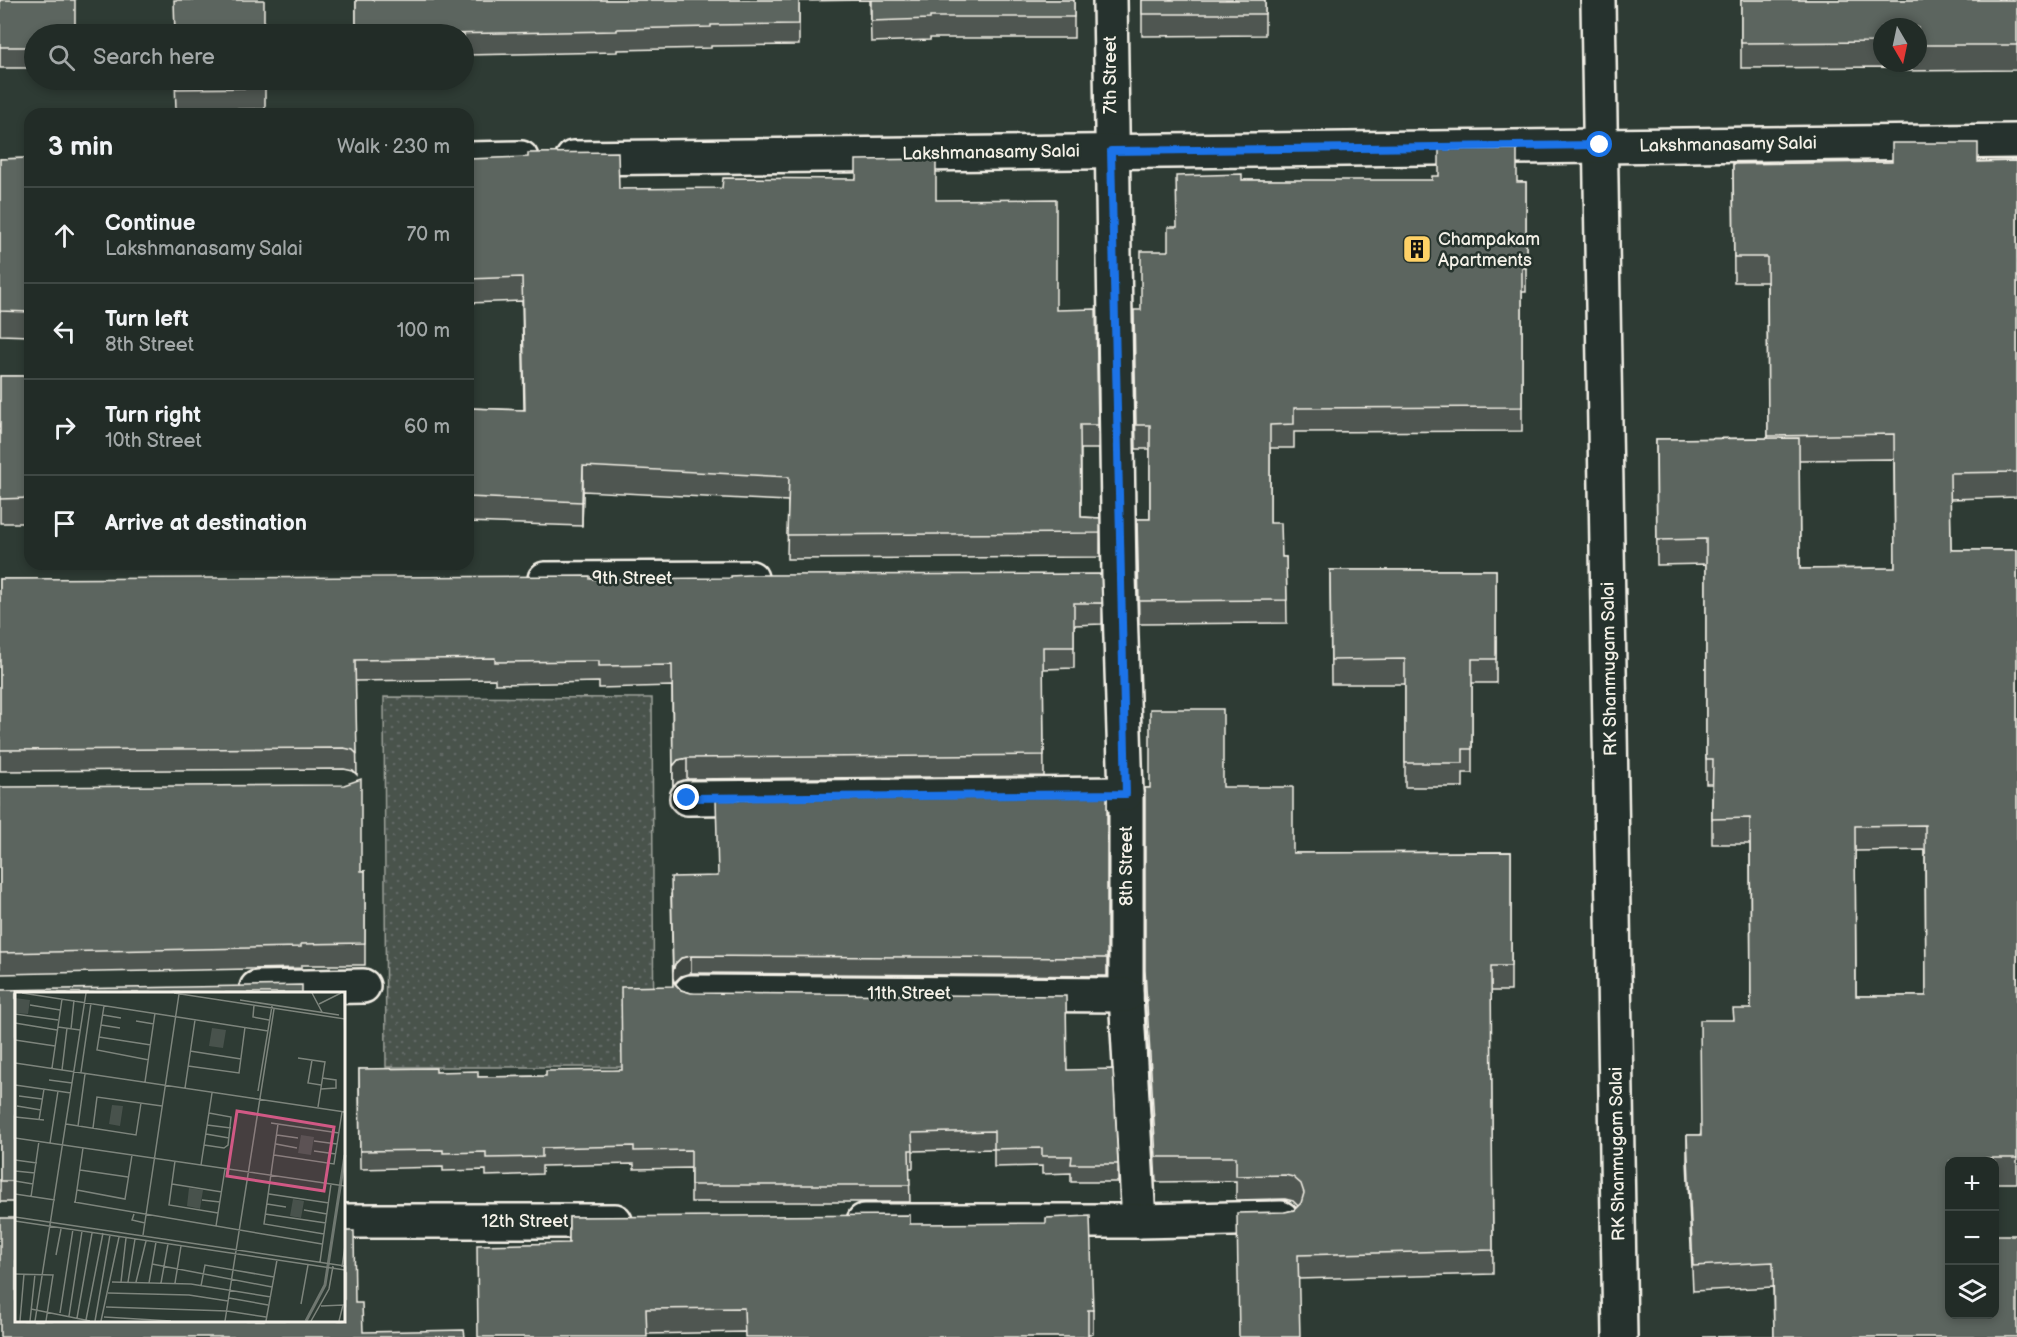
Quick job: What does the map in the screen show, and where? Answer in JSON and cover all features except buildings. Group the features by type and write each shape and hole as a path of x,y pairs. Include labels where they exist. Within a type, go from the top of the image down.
{"street":[{"name":"7th Street","path":"1110,0 1111,151"},
{"name":"RK Shanmugam Salai","path":"1598,0 1620,1337"},
{"name":"Lakshmanasamy Salai","path":"474,159 2017,141"},
{"name":"8th Street","path":"1111,151 1119,576 1126,794 1126,995 1139,1221"},
{"path":"1084,576 1119,576"},
{"name":"9th Street","path":"512,579 786,577"},
{"path":"687,798 1126,794"},
{"path":"222,989 363,986"},
{"name":"11th Street","path":"691,992 1126,995"},
{"path":"830,1221 1139,1221 1285,1218"},
{"name":"12th Street","path":"345,1221 640,1221"}],"shaded area":[{"path":"384,697 652,698 654,1067 386,1067"}],"place":[{"name":"Champakam Apartments","path":"1417,249"}],"route":[{"path":"687,798 1126,794 1119,576 1111,151 1600,145"}]}
